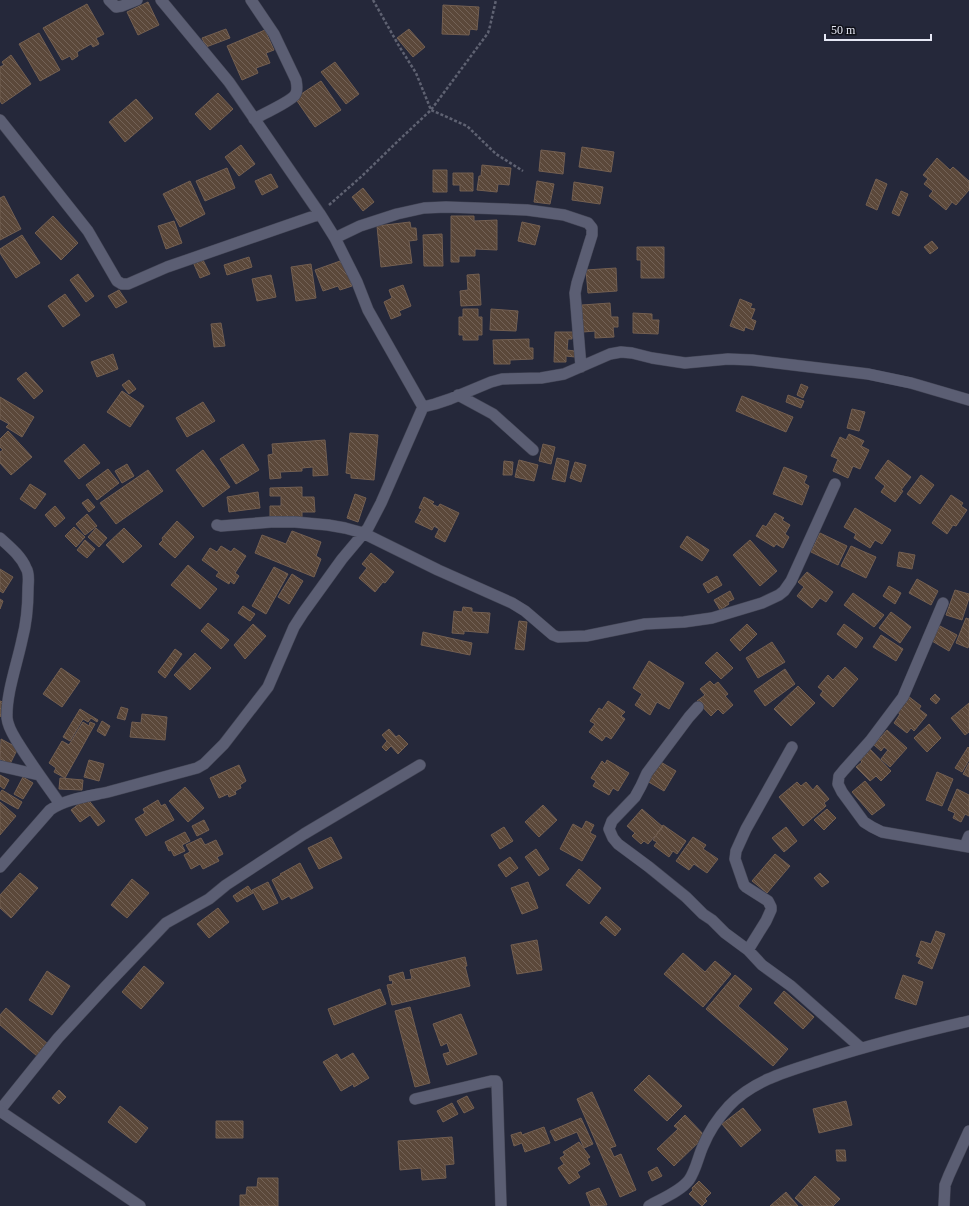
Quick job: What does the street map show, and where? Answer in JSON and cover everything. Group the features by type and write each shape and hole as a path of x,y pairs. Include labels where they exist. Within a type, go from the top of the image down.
{"street":[{"path":"108,0 116,7 137,0"},
{"path":"161,0 229,82 320,214 335,238 357,282 368,310 423,406"},
{"path":"251,0 274,34 296,80 297,87 295,95 290,100 254,119"},
{"path":"0,120 88,231 117,281 124,285 174,264 320,214"},
{"path":"335,238 368,223 424,208 446,207 527,210 564,215 588,223 592,228 592,235 575,293 581,367"},
{"path":"423,406 435,404 502,379 541,378 564,374 610,354 621,352 685,363 728,359 752,360 868,374 911,383 969,400"},
{"path":"458,395 493,414 533,450"},
{"path":"0,867 50,810 60,804 197,768 204,764 224,744 268,687 294,627 303,613 342,559 368,528 381,503 423,406"},
{"path":"217,525 295,522 333,526 363,533 438,570 512,603 525,611 556,637 586,636 645,624 698,621 762,603 779,595 791,581 835,484"},
{"path":"0,538 15,552 25,565 28,572 28,595 22,639 12,679 7,719 11,732 60,804"},
{"path":"943,603 903,697 870,741 839,776 838,784 842,792 864,822 882,832 968,843"},
{"path":"698,707 647,773 642,786 635,797 612,821 610,825 610,832 618,844 650,867 686,897 703,914 748,950 762,964 791,986 860,1048"},
{"path":"748,950 766,921 771,907 768,900 744,885 735,859 736,851 746,829 792,747"},
{"path":"140,1206 0,1110 58,1038 166,923 209,899 226,884 304,834 420,765"},
{"path":"0,766 39,775"},
{"path":"649,1206 683,1186 689,1180 694,1172 711,1130 730,1105 750,1088 780,1073 860,1048 969,1021"},
{"path":"415,1099 496,1081 501,1206"},
{"path":"944,1206 945,1185 948,1175 969,1131"}],"path":[{"path":"373,0 416,73 431,110 467,126 496,154 523,171"},
{"path":"320,214 431,110 488,33 496,0"}],"building":[{"path":"148,2 159,25 138,35 127,12"},
{"path":"87,4 104,34 96,38 99,44 93,47 91,44 77,52 78,56 72,60 70,56 62,60 43,28"},
{"path":"443,5 479,7 477,30 470,29 469,35 442,34"},
{"path":"226,29 230,38 206,47 202,38"},
{"path":"409,29 425,47 413,57 397,38"},
{"path":"265,30 274,50 266,53 270,63 256,68 258,73 242,80 227,46"},
{"path":"39,33 60,70 40,81 19,44"},
{"path":"11,55 31,84 2,104 0,101 0,67 4,65 2,62"},
{"path":"335,62 359,94 346,104 321,72"},
{"path":"321,81 341,110 315,127 295,98"},
{"path":"218,93 233,109 210,130 195,114"},
{"path":"136,99 153,118 125,142 109,122"},
{"path":"241,145 255,164 239,176 225,157"},
{"path":"582,147 614,152 611,172 579,167"},
{"path":"541,150 565,153 563,174 539,171"},
{"path":"937,158 950,170 953,167 969,181 969,190 956,205 952,202 946,210 929,196 933,191 924,184 928,179 923,175"},
{"path":"482,165 511,168 509,185 498,184 497,192 477,190"},
{"path":"227,168 235,188 205,201 196,181"},
{"path":"433,170 447,170 447,192 433,192"},
{"path":"453,173 473,173 473,191 460,191 460,185 453,185"},
{"path":"271,174 278,187 262,195 255,181"},
{"path":"876,179 887,184 877,210 866,205"},
{"path":"190,181 205,214 180,227 163,194"},
{"path":"537,181 554,184 550,204 534,202"},
{"path":"574,182 603,187 600,204 572,200"},
{"path":"363,188 374,202 363,211 352,197"},
{"path":"901,191 908,194 899,216 892,213"},
{"path":"4,196 21,229 0,240 0,198"},
{"path":"53,216 78,243 61,260 35,233"},
{"path":"451,216 474,216 474,221 497,220 497,250 475,249 475,256 459,256 459,262 451,262"},
{"path":"174,221 182,243 166,249 158,226"},
{"path":"410,222 411,228 416,228 417,240 409,241 412,263 381,267 377,226"},
{"path":"522,222 540,226 535,245 518,241"},
{"path":"442,234 443,266 424,266 423,235"},
{"path":"22,235 40,263 16,278 0,253 0,249"},
{"path":"932,241 938,248 930,254 924,247"},
{"path":"637,247 664,247 664,278 641,278 641,260 637,260"},
{"path":"249,257 252,267 227,275 224,265"},
{"path":"202,258 210,274 200,278 193,262"},
{"path":"343,260 352,286 340,290 338,286 323,291 315,270"},
{"path":"311,264 316,298 296,301 291,267"},
{"path":"616,268 617,291 588,293 586,270"},
{"path":"78,274 94,296 86,302 70,280"},
{"path":"479,274 481,305 461,306 460,291 468,290 467,275"},
{"path":"271,275 276,297 257,301 252,279"},
{"path":"403,285 411,306 399,311 401,315 391,319 384,302 392,298 389,290"},
{"path":"119,290 127,302 116,308 108,296"},
{"path":"65,294 80,315 63,327 48,306"},
{"path":"740,299 752,304 750,308 755,309 751,319 756,321 753,330 745,327 744,331 730,326"},
{"path":"610,303 611,317 618,317 618,327 613,327 614,337 595,338 595,331 583,332 582,305"},
{"path":"463,309 478,309 478,317 482,317 482,335 478,335 478,340 463,340 463,335 459,335 459,317 463,317"},
{"path":"491,309 518,311 516,331 490,330"},
{"path":"633,313 652,314 652,320 659,320 658,334 633,333"},
{"path":"221,323 225,346 214,347 211,324"},
{"path":"555,332 573,332 572,339 568,339 567,350 575,351 575,357 566,356 566,362 554,362"},
{"path":"529,339 529,348 533,348 533,359 510,360 510,364 494,364 493,340"},
{"path":"113,354 118,369 97,377 91,362"},
{"path":"26,372 43,391 34,399 17,379"},
{"path":"129,380 136,389 129,394 122,385"},
{"path":"801,384 808,387 803,398 797,395"},
{"path":"122,391 144,406 130,427 107,412"},
{"path":"788,395 804,401 801,408 786,402"},
{"path":"742,396 793,417 786,432 736,411"},
{"path":"0,397 34,417 22,437 6,427 9,424 0,419"},
{"path":"203,402 215,421 187,437 176,418"},
{"path":"852,409 865,412 859,431 847,428"},
{"path":"8,431 32,457 11,475 0,463 0,452 3,450 0,447 0,439"},
{"path":"350,433 378,435 374,480 351,478 351,474 346,473"},
{"path":"849,434 864,441 861,446 869,450 860,469 853,466 848,478 833,471 838,459 831,456 840,437 846,440"},
{"path":"325,440 328,475 313,476 313,467 302,468 302,471 280,472 281,478 270,479 268,455 273,454 272,444"},
{"path":"84,444 100,463 79,479 64,461"},
{"path":"243,444 259,470 236,484 220,459"},
{"path":"543,444 555,447 551,464 539,461"},
{"path":"203,450 230,487 203,507 176,470"},
{"path":"557,458 569,461 565,482 552,479"},
{"path":"519,460 538,465 534,481 515,477"},
{"path":"888,460 911,477 901,490 903,491 895,502 881,492 885,486 875,478"},
{"path":"504,461 513,462 512,475 503,475"},
{"path":"575,462 586,465 581,482 570,478"},
{"path":"127,464 134,476 122,483 115,471"},
{"path":"784,467 807,476 804,483 809,486 802,505 773,494"},
{"path":"108,469 119,483 97,500 86,485"},
{"path":"148,470 163,491 116,524 100,503"},
{"path":"921,475 934,485 920,504 907,494"},
{"path":"30,484 46,494 35,509 20,499"},
{"path":"302,487 302,497 314,497 315,512 302,512 302,518 270,518 270,506 281,506 281,496 270,496 270,488"},
{"path":"258,492 260,508 229,512 227,497"},
{"path":"355,494 366,498 358,522 347,518"},
{"path":"951,495 963,503 961,506 967,510 956,526 953,525 947,534 932,523"},
{"path":"424,497 434,502 432,504 438,507 440,504 459,513 445,542 435,537 439,529 434,526 432,530 415,522 422,509 419,508"},
{"path":"88,499 95,507 89,512 82,503"},
{"path":"55,506 65,518 55,527 45,515"},
{"path":"855,508 891,530 882,544 875,540 870,548 854,538 856,534 844,527"},
{"path":"775,513 784,518 782,520 790,525 785,534 789,537 783,548 776,544 774,547 756,536 763,525 766,527"},
{"path":"87,514 97,526 85,535 76,524"},
{"path":"177,521 194,537 175,558 159,544 163,540 162,538"},
{"path":"74,527 85,537 76,547 65,536"},
{"path":"96,528 107,538 99,547 88,537"},
{"path":"124,528 142,546 123,563 106,545"},
{"path":"292,531 321,542 316,556 321,559 314,577 255,553 262,535 286,544"},
{"path":"820,533 847,546 838,565 811,552"},
{"path":"687,536 709,550 702,561 680,547"},
{"path":"85,540 95,549 87,558 77,550"},
{"path":"750,540 777,571 760,586 733,555"},
{"path":"221,546 231,552 234,548 246,556 235,573 239,576 234,584 230,581 229,584 216,576 219,572 202,560 210,548 217,552"},
{"path":"851,546 876,557 866,578 841,566"},
{"path":"899,552 915,555 912,569 897,566"},
{"path":"371,553 394,572 375,592 359,578 367,568 362,564"},
{"path":"188,565 217,589 200,609 171,585"},
{"path":"274,567 288,574 266,614 252,606"},
{"path":"0,569 13,577 3,593 0,591"},
{"path":"807,572 833,592 826,602 820,598 812,608 797,596 804,587 798,582"},
{"path":"292,574 303,581 289,604 278,597"},
{"path":"717,576 722,585 708,593 703,584"},
{"path":"917,579 938,591 931,605 909,593"},
{"path":"889,586 901,593 895,604 883,596"},
{"path":"955,590 969,594 962,620 946,615"},
{"path":"730,591 734,599 728,602 729,604 720,610 714,600"},
{"path":"853,593 884,615 874,627 844,605"},
{"path":"0,599 3,601 0,609"},
{"path":"243,606 255,614 250,621 238,613"},
{"path":"463,607 472,608 472,612 490,613 488,633 464,631 464,634 452,633 454,611 462,612"},
{"path":"891,612 911,627 900,643 879,628"},
{"path":"966,618 969,619 968,648 956,643"},
{"path":"519,621 527,622 524,650 515,649"},
{"path":"208,623 229,640 221,649 201,631"},
{"path":"253,624 266,636 245,659 234,645"},
{"path":"747,624 757,634 740,651 730,640"},
{"path":"844,624 863,638 856,648 837,634"},
{"path":"940,626 957,635 949,651 932,641"},
{"path":"423,632 472,643 470,655 421,645"},
{"path":"881,635 903,649 896,661 873,647"},
{"path":"772,642 785,662 758,678 746,658"},
{"path":"175,649 182,654 165,678 158,672"},
{"path":"717,652 733,668 721,679 705,663"},
{"path":"195,653 211,668 190,690 174,675"},
{"path":"649,661 684,683 669,709 657,702 650,715 635,705 642,694 633,688"},
{"path":"845,667 858,679 833,707 820,695 823,691 818,687 828,675 833,680"},
{"path":"61,668 80,681 62,707 43,694"},
{"path":"785,669 795,684 765,706 754,691"},
{"path":"710,681 714,685 718,682 728,694 725,696 733,705 723,714 718,709 711,716 697,701 705,695 700,689"},
{"path":"798,686 815,703 791,726 774,709"},
{"path":"935,694 940,699 936,704 930,699"},
{"path":"908,696 921,706 919,709 927,715 914,731 911,728 907,733 894,723 900,714 896,711"},
{"path":"0,701 6,703 0,717"},
{"path":"608,701 625,712 621,716 625,719 611,739 606,736 602,741 589,732 595,724 590,721 599,708 602,710"},
{"path":"969,703 969,732 965,735 951,718"},
{"path":"121,707 128,709 125,720 117,718"},
{"path":"80,709 98,720 97,722 91,718 88,722 83,719 70,741 63,737"},
{"path":"142,714 167,717 165,740 130,737 132,722 141,723"},
{"path":"102,721 110,726 105,736 97,731"},
{"path":"83,722 89,726 90,722 95,724 65,778 54,772 56,768 49,763 62,741 69,745"},
{"path":"929,724 941,738 927,752 914,738"},
{"path":"389,729 396,737 399,735 408,744 398,754 391,746 386,751 382,747 387,741 382,735"},
{"path":"887,730 907,748 890,767 881,759 888,750 884,747 881,751 874,745"},
{"path":"1,739 18,748 10,764 0,759"},
{"path":"968,747 969,760 962,772 955,768"},
{"path":"869,748 891,771 881,781 876,776 870,781 856,767 862,762 858,758"},
{"path":"89,760 104,764 99,781 84,777"},
{"path":"607,760 629,773 618,791 613,788 609,795 593,786 596,781 591,778 602,761 605,764"},
{"path":"659,761 676,771 664,791 647,781"},
{"path":"969,763 969,777 963,774"},
{"path":"239,765 246,781 240,785 241,788 235,791 236,794 229,797 228,794 219,798 210,778"},
{"path":"937,772 953,779 942,806 926,800"},
{"path":"0,775 9,780 4,789 0,786"},
{"path":"23,777 33,783 23,799 14,794"},
{"path":"60,778 83,780 82,790 59,789"},
{"path":"865,781 885,805 872,815 852,792"},
{"path":"797,782 801,786 806,782 813,790 817,785 829,799 824,803 826,806 803,826 779,797"},
{"path":"185,787 204,808 188,822 169,801"},
{"path":"957,789 969,795 969,816 965,814 961,822 953,818 955,813 948,810"},
{"path":"2,790 22,802 18,809 0,799 0,793"},
{"path":"87,798 105,821 98,826 90,815 80,822 71,810"},
{"path":"158,800 161,806 165,804 174,820 146,836 135,819 145,813 143,809"},
{"path":"0,802 16,816 0,835"},
{"path":"543,805 557,820 539,837 525,822"},
{"path":"642,809 663,827 648,844 644,841 641,844 632,836 635,833 627,826"},
{"path":"827,809 836,818 824,830 814,820"},
{"path":"204,820 209,830 197,836 192,826"},
{"path":"586,821 594,825 590,833 596,836 582,861 560,849 573,824 582,829"},
{"path":"663,825 686,841 677,854 673,851 669,857 654,846 657,842 653,840"},
{"path":"504,827 513,841 500,849 491,835"},
{"path":"786,827 797,841 784,852 772,838"},
{"path":"185,832 190,841 182,845 185,851 174,856 171,850 169,851 165,842"},
{"path":"331,837 342,858 319,869 308,848"},
{"path":"693,837 706,845 703,849 718,859 707,873 694,864 689,870 676,861"},
{"path":"201,838 205,845 216,840 223,854 217,857 219,861 203,869 200,864 191,869 184,855 190,852 186,845"},
{"path":"536,849 549,869 539,876 525,857"},
{"path":"775,854 790,866 767,893 752,881"},
{"path":"510,857 518,868 506,877 498,865"},
{"path":"300,863 313,888 291,899 289,896 282,900 272,880"},
{"path":"579,869 601,888 589,904 566,885"},
{"path":"20,873 38,888 11,918 0,908 0,895"},
{"path":"820,873 829,882 822,887 814,878"},
{"path":"132,879 149,893 127,918 111,905"},
{"path":"268,882 278,903 263,910 252,890"},
{"path":"528,882 538,908 522,914 511,888"},
{"path":"248,886 253,893 237,902 233,896"},
{"path":"218,908 229,922 209,938 197,924"},
{"path":"606,916 621,929 615,936 600,923"},
{"path":"936,931 945,934 932,969 918,963 921,958 916,956 921,941 931,944"},
{"path":"537,940 542,970 517,974 511,945"},
{"path":"683,953 705,972 715,961 731,974 703,1007 664,974"},
{"path":"465,957 467,966 465,966 470,986 392,1005 387,985 393,984 392,980 390,981 389,976 403,972 405,980 412,979 410,970"},
{"path":"144,966 164,983 141,1009 122,992"},
{"path":"47,971 70,986 52,1015 29,1000"},
{"path":"735,975 752,989 738,1006 788,1049 773,1066 706,1009"},
{"path":"903,975 923,982 916,1005 895,998"},
{"path":"380,989 386,1004 334,1025 328,1009"},
{"path":"784,991 814,1017 803,1029 774,1003"},
{"path":"410,1007 430,1083 415,1087 395,1011"},
{"path":"6,1008 48,1044 37,1056 0,1025 0,1015"},
{"path":"461,1014 477,1054 447,1065 443,1054 450,1052 447,1043 441,1046 433,1024"},
{"path":"353,1053 369,1078 354,1087 353,1084 341,1091 323,1062 337,1054 341,1060"},
{"path":"649,1075 682,1106 667,1121 634,1090"},
{"path":"59,1090 66,1097 59,1104 52,1098"},
{"path":"592,1092 616,1146 610,1148 614,1157 621,1154 636,1190 620,1197 577,1099"},
{"path":"467,1096 474,1108 464,1113 457,1101"},
{"path":"846,1101 852,1125 819,1133 813,1109"},
{"path":"452,1103 458,1114 443,1122 437,1111"},
{"path":"120,1106 148,1128 136,1143 108,1122"},
{"path":"743,1108 761,1130 741,1147 722,1124"},
{"path":"685,1115 705,1136 674,1166 657,1149 678,1129 674,1126"},
{"path":"581,1118 593,1144 584,1148 577,1132 555,1141 550,1131"},
{"path":"216,1121 243,1121 243,1138 216,1138"},
{"path":"544,1127 550,1143 525,1152 522,1143 514,1146 511,1135 521,1132 522,1135"},
{"path":"452,1137 454,1164 445,1165 446,1178 422,1180 421,1168 400,1170 398,1141"},
{"path":"579,1142 590,1157 587,1159 590,1164 577,1172 580,1177 569,1184 558,1168 564,1164 560,1158 565,1155 563,1152"},
{"path":"836,1150 845,1150 846,1161 837,1161"},
{"path":"657,1167 662,1176 652,1181 648,1172"},
{"path":"815,1176 840,1199 833,1206 804,1206 795,1198"},
{"path":"258,1178 278,1178 278,1206 240,1206 240,1195 246,1195 247,1187 257,1187"},
{"path":"699,1181 711,1193 705,1199 707,1201 702,1206 689,1194 693,1190 692,1188"},
{"path":"599,1188 607,1205 591,1206 586,1193"},
{"path":"786,1192 798,1206 770,1206"}]}
